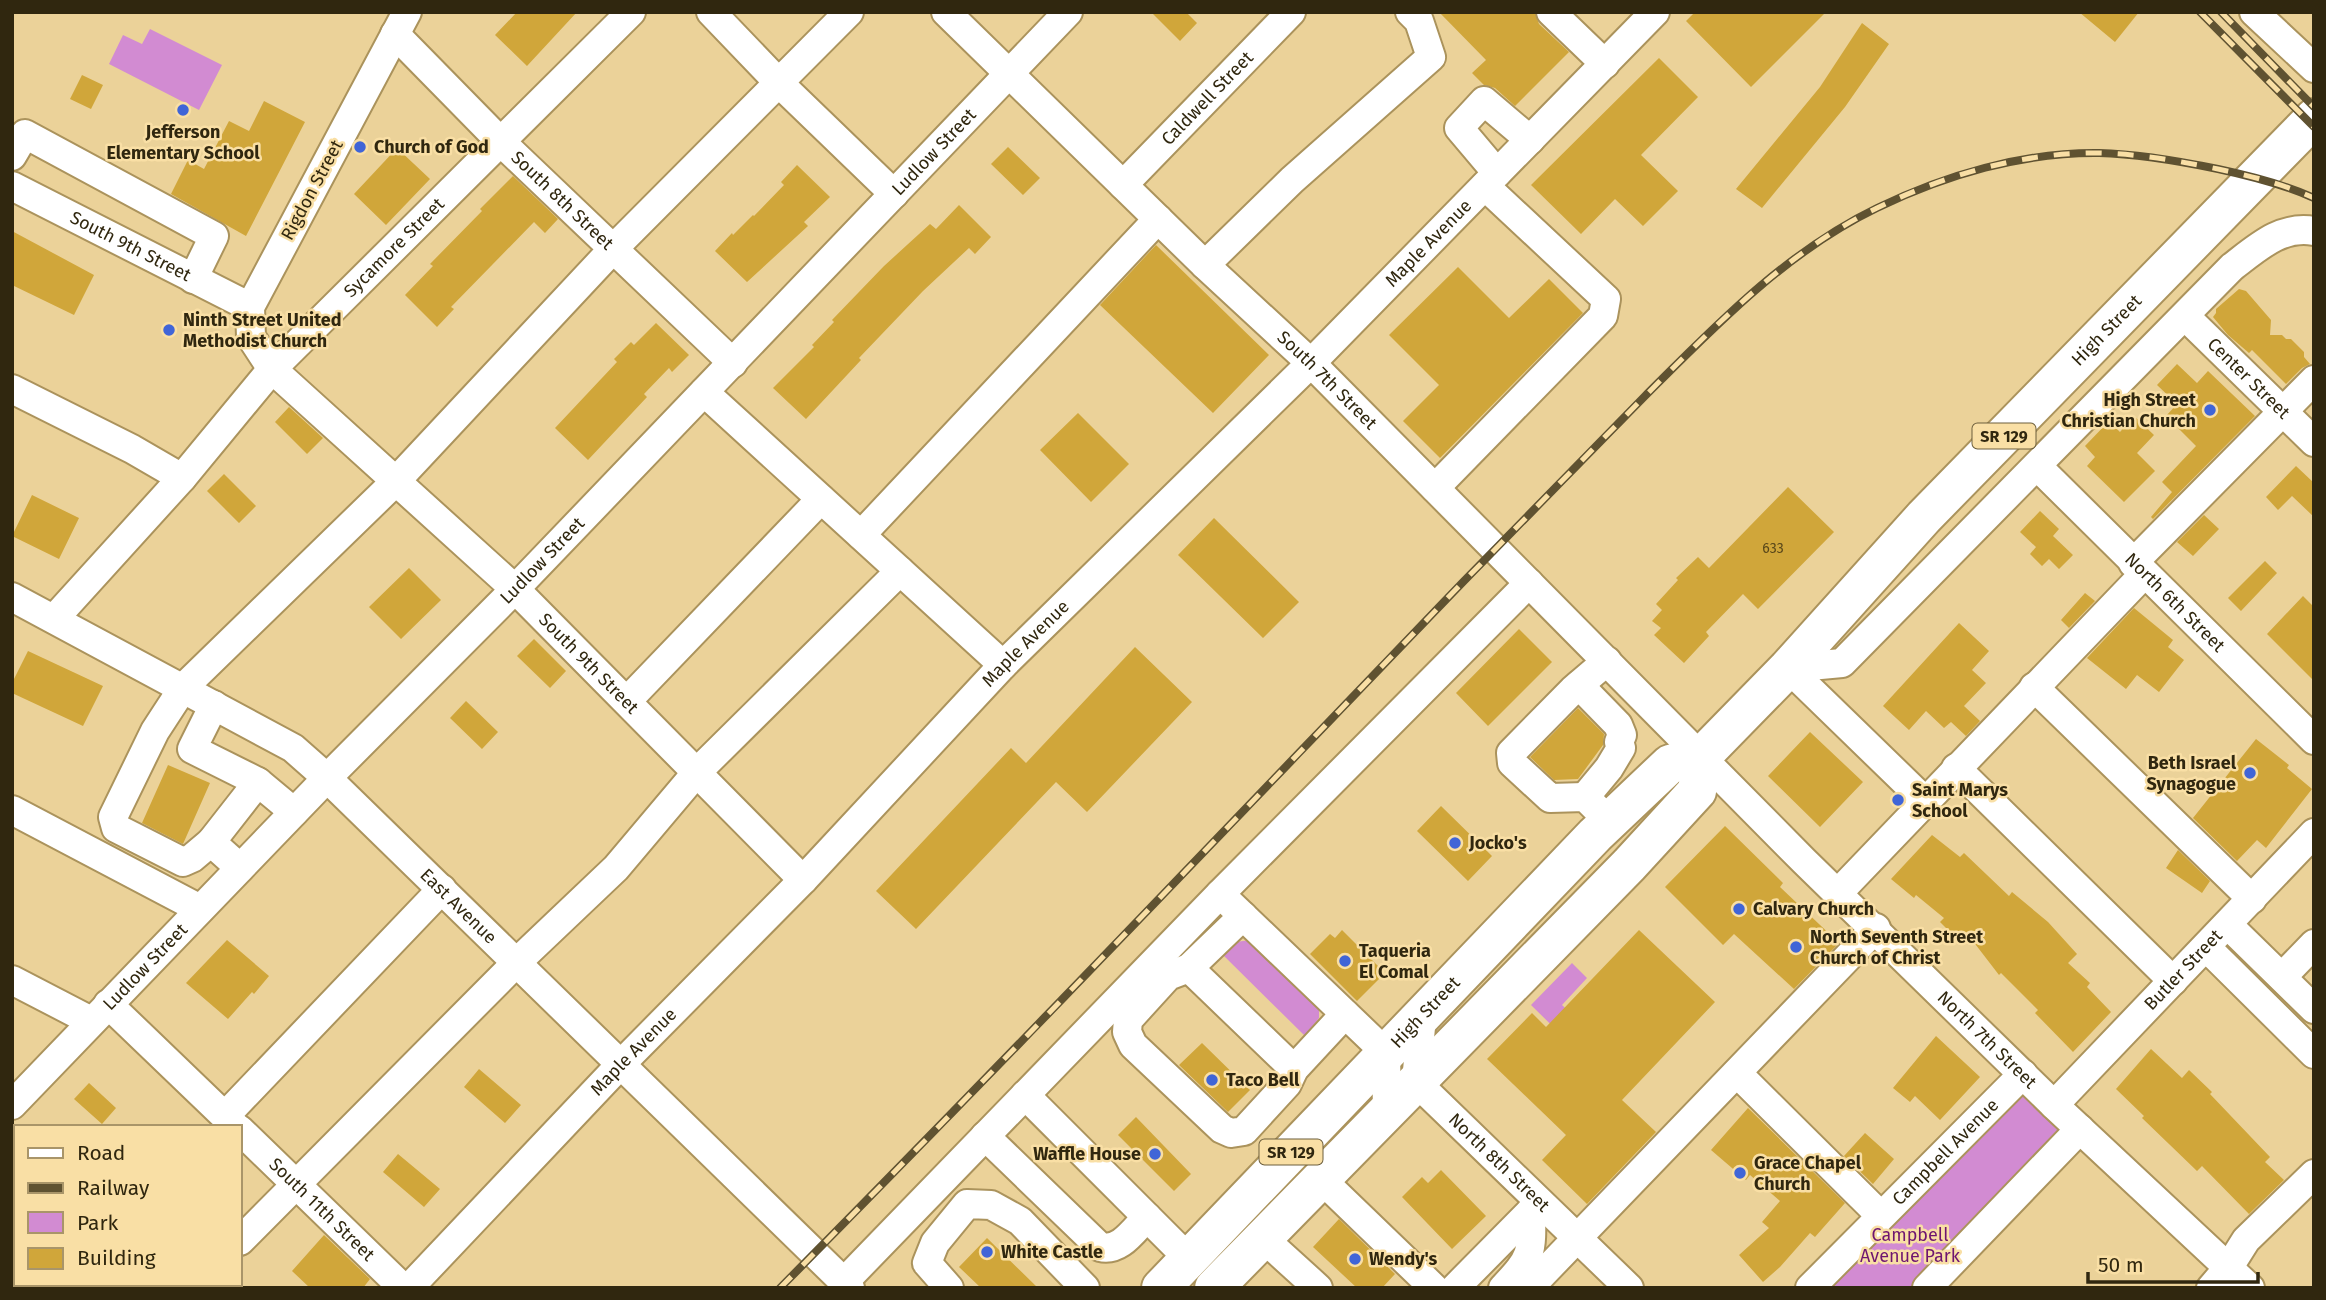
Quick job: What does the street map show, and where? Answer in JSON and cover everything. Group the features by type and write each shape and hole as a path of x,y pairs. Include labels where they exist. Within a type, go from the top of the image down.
{"highway":[{"name":"High Street","path":"1161,1288 1422,1016 1597,809 1670,764 1702,756 1788,668 1924,517 2314,118"},
{"name":"SR 129","path":"1214,1288 1619,875 1697,791 1702,756"}],"street":[{"name":"Sycamore Street","path":"54,619 182,478 272,369 631,12"},
{"path":"711,12 779,83 894,194"},
{"path":"258,782 211,842 183,862 116,828 113,817 155,731 183,688 396,481 613,249 849,12"},
{"name":"South 7th Street","path":"946,12 1205,265 1311,363 1702,756"},
{"name":"Ludlow Street","path":"12,1105 327,778 515,589 1068,12"},
{"name":"Caldwell Street","path":"1123,185 1291,12"},
{"path":"1205,265 1292,180 1431,57 1419,21 1410,12"},
{"path":"1551,12 1605,64"},
{"name":"Maple Avenue","path":"409,1288 621,1064 803,880 1003,665 1311,363 1655,12"},
{"path":"2254,12 2314,68"},
{"name":"South 8th Street","path":"401,23 501,142 733,363"},
{"name":"Rigdon Street","path":"250,307 401,23"},
{"path":"1435,488 1603,316 1606,299 1491,179 1459,128 1484,101 1530,140"},
{"path":"12,156 24,134 214,236 193,279"},
{"name":"South 9th Street","path":"12,186 250,307"},
{"path":"861,535 1158,219"},
{"path":"1788,668 1842,663 2232,267 2272,237 2307,230"},
{"path":"250,307 251,337 272,369"},
{"name":"Center Street","path":"2185,316 2314,442"},
{"name":"South 9th Street","path":"272,369 515,589 803,880"},
{"path":"1838,893 2034,688 2138,568 2314,380"},
{"path":"12,389 132,449 182,478"},
{"path":"704,392 1003,665"},
{"name":"North 6th Street","path":"2037,467 2314,740"},
{"path":"627,701 821,499"},
{"path":"242,1239 517,962 616,868 697,772 900,570"},
{"path":"847,1285 895,1228 1220,894 1530,583"},
{"name":"East Avenue","path":"12,597 293,748 442,889 847,1285"},
{"path":"1579,685 1618,725 1622,735 1619,742 1621,748 1597,809 1550,797 1513,763 1511,753 1579,685 1607,662"},
{"path":"1788,668 1925,801"},
{"path":"2034,688 2252,899"},
{"path":"192,749 214,705"},
{"path":"155,731 258,782 294,812"},
{"name":"North 7th Street","path":"1702,756 2080,1129 2220,1278 2250,1288"},
{"path":"1956,768 2173,981"},
{"path":"12,810 200,909"},
{"name":"Butler Street","path":"2054,1105 2314,834"},
{"path":"211,842 240,868"},
{"path":"234,1125 442,889"},
{"path":"1220,894 1386,1053 1387,1111"},
{"path":"1243,916 1189,968 1168,976 1128,1020 1127,1032 1133,1045 1222,1129 1231,1133 1244,1130 1287,1084 1294,1069 1345,1014"},
{"path":"2228,925 2314,1009"},
{"path":"1529,1288 1876,928"},
{"path":"2282,978 2314,944"},
{"path":"2206,947 2314,1054"},
{"path":"1189,968 1294,1069"},
{"name":"South 11th Street","path":"12,980 100,1012 234,1125"},
{"path":"1416,1082 1422,1016"},
{"path":"1737,1073 1880,1215"},
{"name":"Campbell Avenue","path":"1810,1288 2022,1074"},
{"name":"North 8th Street","path":"1416,1082 1535,1207 1577,1239 1629,1288"},
{"path":"1025,1095 1189,1259"},
{"path":"1941,1283 2080,1129"},
{"name":"South 11th Street","path":"242,1133 403,1288"},
{"path":"985,1136 1100,1247 1109,1249 1118,1246 1147,1217"},
{"path":"1321,1179 1434,1288"},
{"path":"2220,1278 2246,1240 2309,1187"},
{"path":"927,1264 935,1243 967,1204 991,1205 1020,1221 1071,1283"},
{"path":"1455,1288 1535,1207"},
{"path":"1503,1288 1526,1264 1532,1242 1535,1207"},
{"path":"1367,1224 1376,1247 1417,1288"},
{"path":"895,1228 949,1288"},
{"path":"1263,1238 1318,1288"},
{"path":"1296,1268 1318,1274 1334,1288"}],"green space":[{"path":"150,29 222,65 199,110 109,64 123,35 142,44"},
{"path":"1250,940 1319,1007 1319,1018 1305,1036 1221,953 1236,942"},
{"path":"1572,963 1587,978 1562,1005 1614,1055 1598,1071 1531,1005"},
{"name":"Campbell Avenue Park","path":"2023,1074 2080,1129 1927,1288 1810,1288"}],"building":[{"path":"517,12 577,12 527,66 495,35"},
{"path":"1151,12 1186,12 1197,23 1180,41"},
{"path":"1439,12 1535,12 1539,24 1569,52 1515,106 1495,88 1484,85 1472,73 1486,60"},
{"path":"1695,12 1826,12 1751,87 1686,21"},
{"path":"2079,12 2139,12 2115,42"},
{"path":"1862,23 1889,44 1845,107 1762,208 1736,189 1820,87"},
{"path":"1659,58 1698,97 1641,155 1678,191 1643,226 1615,199 1581,234 1531,185"},
{"path":"82,75 103,85 91,109 70,99"},
{"path":"264,101 305,122 246,236 171,194 188,160 204,169 229,121 249,131"},
{"path":"1008,147 1040,178 1023,195 991,164"},
{"path":"397,148 430,179 386,225 354,194"},
{"path":"797,165 830,197 804,222 808,226 747,282 715,251 784,185 781,182"},
{"path":"513,176 558,219 545,233 534,222 451,307 454,309 437,327 405,295 433,266 430,264"},
{"path":"959,205 991,237 975,254 969,248 923,291 806,419 773,388 814,347 812,345 834,322 832,320 884,266 930,224 936,229"},
{"path":"12,231 94,275 74,315 12,285"},
{"path":"1156,245 1269,355 1213,413 1100,305"},
{"path":"1458,267 1509,318 1549,279 1583,313 1440,458 1403,421 1439,385 1389,335"},
{"path":"2239,289 2246,291 2271,320 2270,335 2282,335 2291,339 2304,352 2304,357 2310,364 2286,384 2252,350 2249,353 2228,335 2213,317 2216,309"},
{"path":"656,323 689,355 672,372 669,368 644,394 647,397 588,460 555,428 617,362 614,359 631,342 634,345"},
{"name":"High Street Christian Church","path":"2177,364 2197,383 2208,371 2255,416 2153,519 2151,517 2172,492 2162,482 2196,446 2166,416 2177,404 2157,385"},
{"path":"289,407 323,438 307,454 275,422"},
{"path":"1078,413 1129,464 1091,502 1040,450"},
{"path":"2134,416 2154,435 2137,453 2155,471 2124,502 2087,466 2095,457 2085,446 2109,421 2120,432"},
{"path":"2296,466 2314,483 2314,517 2292,496 2278,510 2266,497"},
{"path":"224,474 256,506 239,523 207,491"},
{"path":"1788,487 1834,532 1758,609 1743,594 1706,632 1709,636 1684,663 1654,635 1661,628 1652,621 1662,610 1656,604 1678,580 1676,578 1698,557 1709,568"},
{"path":"32,495 79,518 59,559 12,536"},
{"path":"2040,511 2059,529 2053,536 2073,555 2059,569 2049,559 2042,566 2030,554 2036,547 2020,532"},
{"path":"2204,515 2219,529 2193,556 2177,542"},
{"path":"1214,518 1299,602 1263,638 1178,555"},
{"path":"2265,561 2277,573 2241,611 2228,598"},
{"path":"409,568 441,600 401,639 369,607"},
{"path":"2085,593 2095,601 2069,628 2061,620"},
{"path":"2303,596 2314,607 2314,681 2267,634"},
{"path":"2134,608 2173,640 2168,647 2184,660 2159,692 2137,675 2126,689 2087,658"},
{"path":"1959,623 1989,651 1972,670 1986,683 1964,706 1980,721 1966,736 1951,722 1944,728 1926,711 1909,730 1883,706"},
{"path":"1519,629 1552,662 1488,726 1456,693"},
{"path":"534,639 566,671 550,688 517,656"},
{"path":"1135,647 1192,702 1087,812 1056,782 916,929 876,891 1011,748 1026,763"},
{"path":"28,651 103,686 83,726 12,693 12,683"},
{"path":"466,701 498,732 482,749 450,718"},
{"path":"1578,708 1604,734 1603,745 1578,779 1554,780 1530,757"},
{"path":"1810,732 1863,782 1820,827 1768,776"},
{"path":"2256,739 2289,765 2287,768 2312,789 2266,848 2257,840 2237,861 2193,818"},
{"path":"168,765 210,783 183,844 142,823"},
{"name":"Jocko's","path":"1441,806 1492,856 1468,881 1417,831"},
{"path":"1725,826 1783,883 1780,887 1839,943 1794,989 1734,934 1723,945 1665,887"},
{"path":"1932,835 1960,857 1964,853 2009,896 2012,892 2048,922 2077,954 2068,963 2090,983 2087,987 2111,1012 2073,1052 2035,1013 2038,1010 2001,973 1999,975 1969,936 1962,944 1940,922 1944,918 1891,879"},
{"path":"2178,850 2210,881 2202,893 2166,868"},
{"name":"Taqueria El Comal","path":"1342,930 1379,967 1380,978 1357,1001 1310,954 1330,934 1335,938"},
{"path":"1639,930 1715,1002 1622,1100 1656,1132 1587,1204 1542,1160 1566,1135 1487,1059 1532,1013 1546,1027"},
{"path":"227,940 269,976 228,1019 186,983"},
{"path":"1936,1036 1980,1077 1940,1120 1915,1096 1910,1102 1893,1088"},
{"name":"Taco Bell","path":"1202,1043 1250,1090 1228,1112 1179,1065"},
{"path":"2151,1049 2182,1078 2189,1070 2212,1092 2210,1094 2270,1157 2265,1162 2284,1180 2249,1214 2202,1166 2197,1171 2116,1089"},
{"path":"479,1069 521,1105 505,1123 464,1087"},
{"path":"89,1083 116,1108 102,1124 74,1099"},
{"path":"1748,1108 1845,1203 1815,1237 1810,1233 1763,1282 1739,1255 1769,1228 1762,1222 1780,1201 1750,1175 1746,1180 1711,1150"},
{"name":"Waffle House","path":"1136,1117 1191,1174 1174,1191 1118,1135"},
{"path":"1865,1133 1894,1159 1873,1184 1844,1156"},
{"path":"398,1154 440,1189 424,1207 383,1172"},
{"path":"1441,1170 1486,1216 1452,1249 1402,1197 1422,1177 1428,1183"},
{"name":"Wendy's","path":"1339,1219 1395,1274 1382,1288 1357,1288 1313,1247"},
{"path":"324,1235 370,1279 363,1288 310,1288 292,1271"},
{"name":"White Castle","path":"987,1238 1038,1288 981,1288 959,1267"}],"railway":[{"path":"2200,12 2314,127"},
{"path":"2221,12 2314,107"},
{"path":"780,1288 1645,396 1726,317 1782,268 1812,246 1877,208 1930,185 2013,161 2070,154 2129,155 2189,163 2267,181 2314,198"}],"place":[{"name":"Jefferson Elementary School","path":"183,110"},
{"name":"Church of God","path":"360,147"},
{"name":"Ninth Street United Methodist Church","path":"169,330"},
{"name":"High Street Christian Church","path":"2210,410"},
{"name":"Beth Israel Synagogue","path":"2250,773"},
{"name":"Saint Marys School","path":"1898,800"},
{"name":"Jocko's","path":"1455,843"},
{"name":"Calvary Church","path":"1739,909"},
{"name":"North Seventh Street Church of Christ","path":"1796,947"},
{"name":"Taqueria El Comal","path":"1345,961"},
{"name":"Taco Bell","path":"1212,1080"},
{"name":"Waffle House","path":"1155,1154"},
{"name":"Grace Chapel Church","path":"1740,1173"},
{"name":"White Castle","path":"987,1252"},
{"name":"Wendy's","path":"1355,1259"}]}
